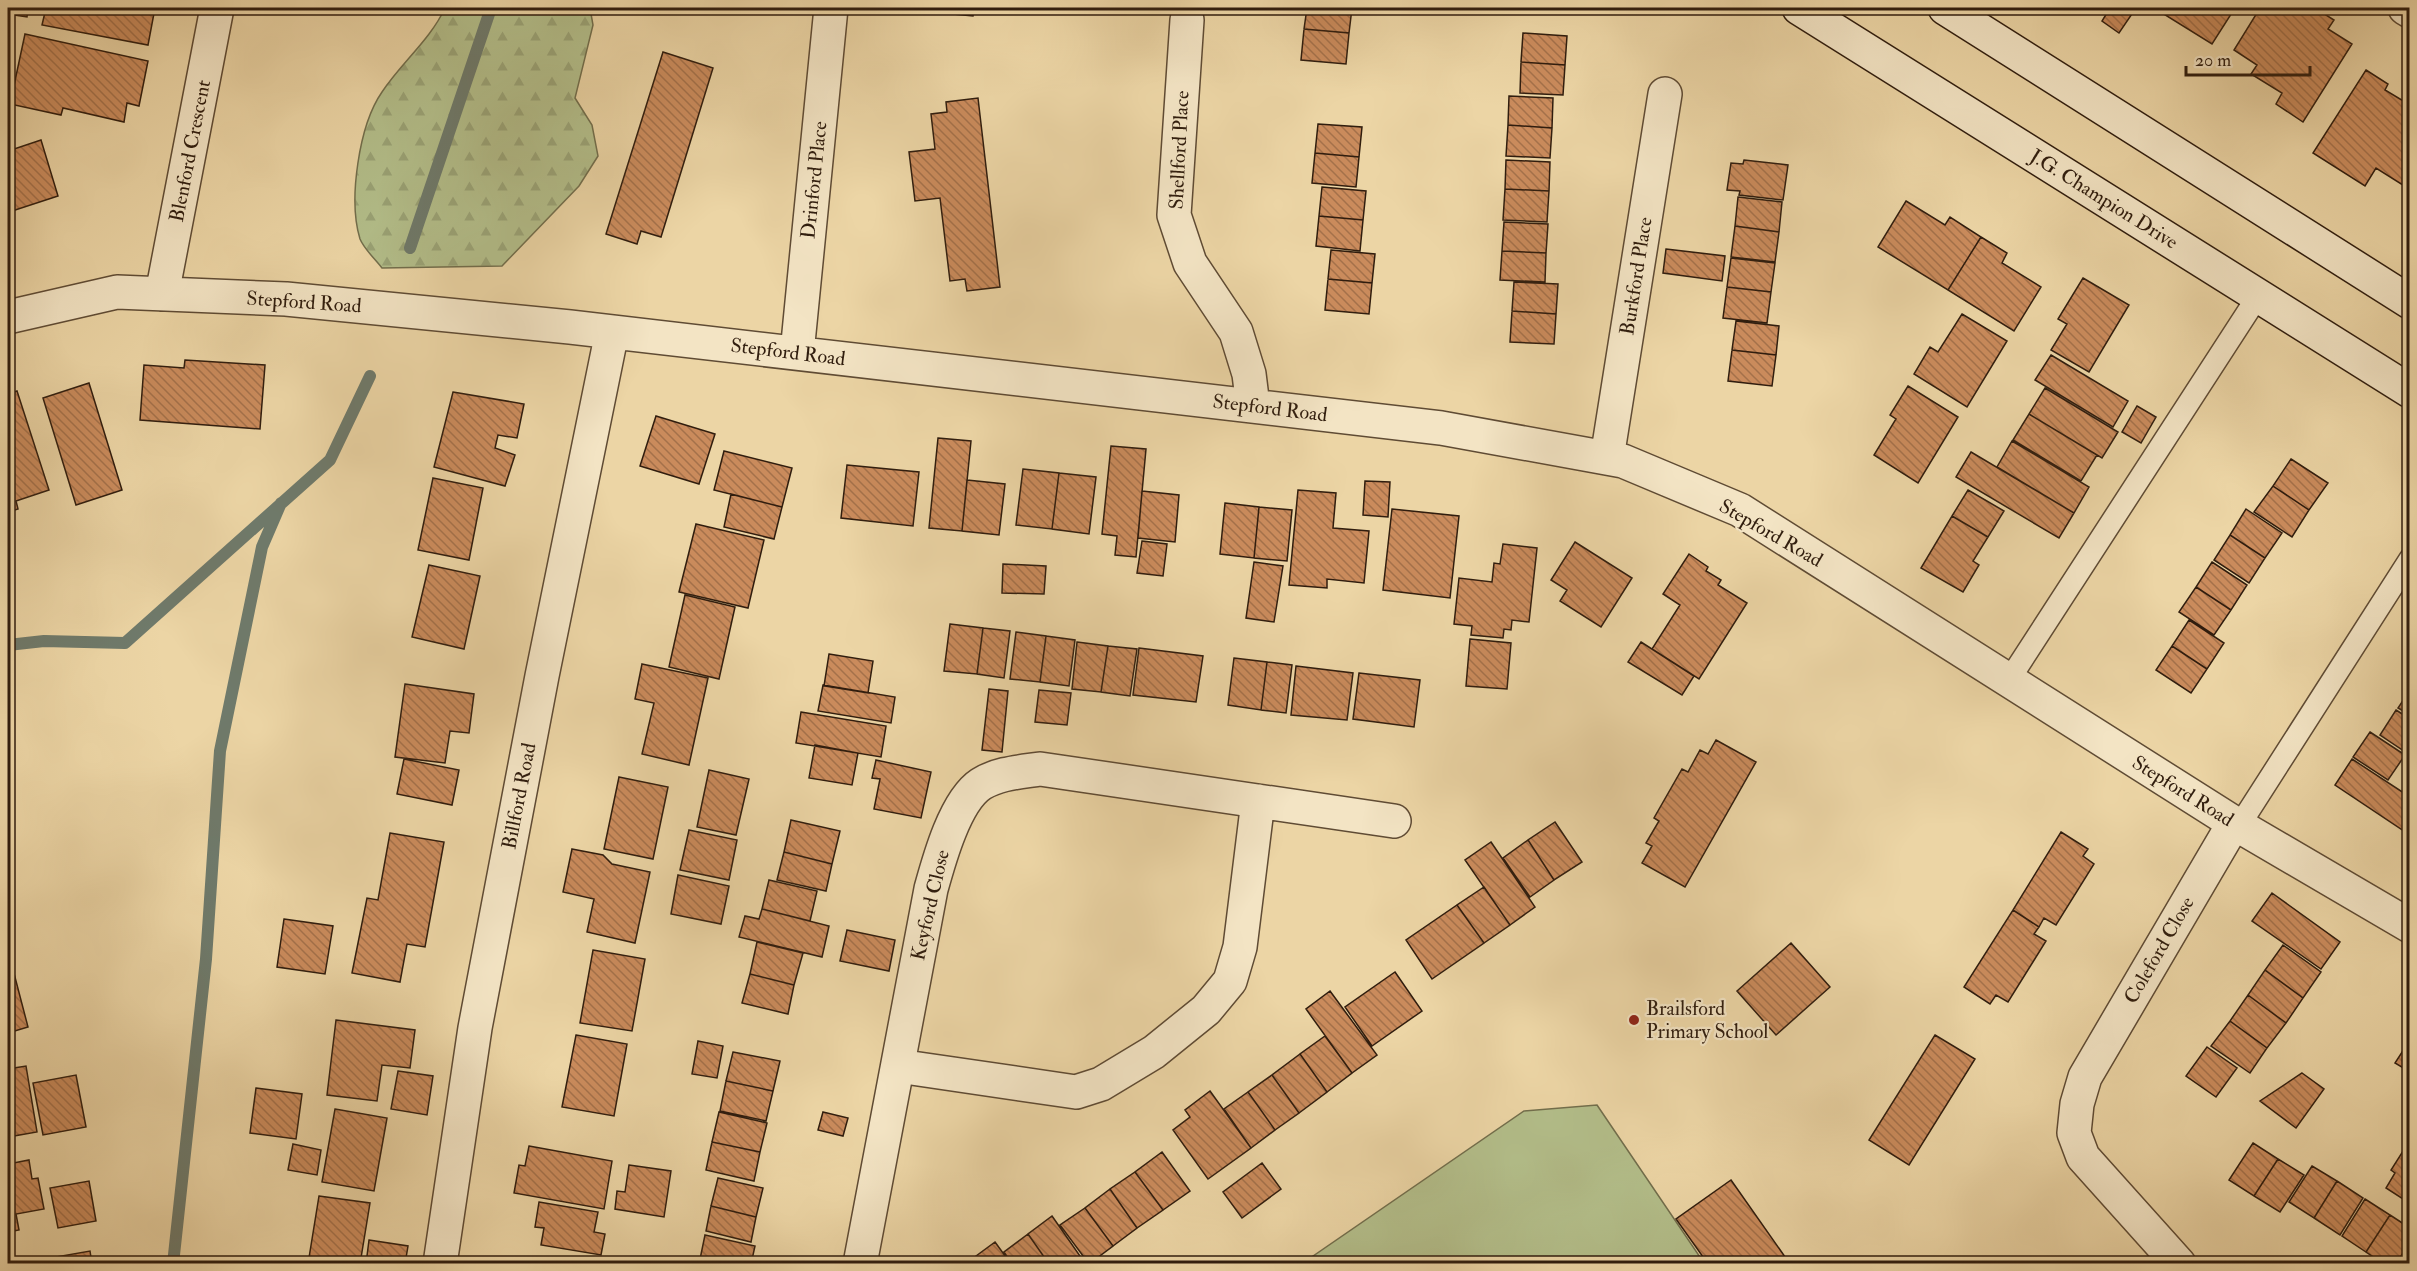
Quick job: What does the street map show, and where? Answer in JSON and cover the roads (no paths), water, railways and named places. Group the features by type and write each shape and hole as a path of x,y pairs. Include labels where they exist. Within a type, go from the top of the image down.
{"street":[{"name":"Blenford Crescent","path":"162,294 217,8"},
{"name":"Drinford Place","path":"797,353 831,8"},
{"name":"J.G. Champion Drive","path":"1799,8 2409,392"},
{"path":"1945,8 2409,302"},
{"path":"2405,8 2409,10"},
{"name":"Shellford Place","path":"1187,20 1174,215 1190,263 1236,332 1249,374 1253,406"},
{"name":"Burkford Place","path":"1608,458 1665,94"},
{"name":"Stepford Road","path":"8,316 117,292 286,299 612,332 1441,428 1623,461 1740,510 2236,824 2409,926"},
{"name":"Billford Road","path":"440,1263 475,1028 612,332"},
{"name":"Keyford Close","path":"860,1263 931,889 945,841 962,808 980,785 1003,774 1040,769 1394,821"},
{"path":"898,1066 1076,1092 1101,1084 1154,1052 1206,1010 1230,981 1240,947 1258,801"},
{"name":"Coleford Close","path":"2179,1263 2083,1157 2074,1134 2077,1104 2085,1077 2236,824"}],"lane":[{"path":"2009,680 2258,296"},
{"path":"2236,824 2409,559"}],"waterway":[{"path":"410,248 491,8"},
{"path":"8,645 44,641 125,643 330,460 370,376"},
{"path":"173,1264 206,959 220,751 262,547 281,503"}],"place":[{"name":"Brailsford Primary School","path":"1634,1020"}]}
